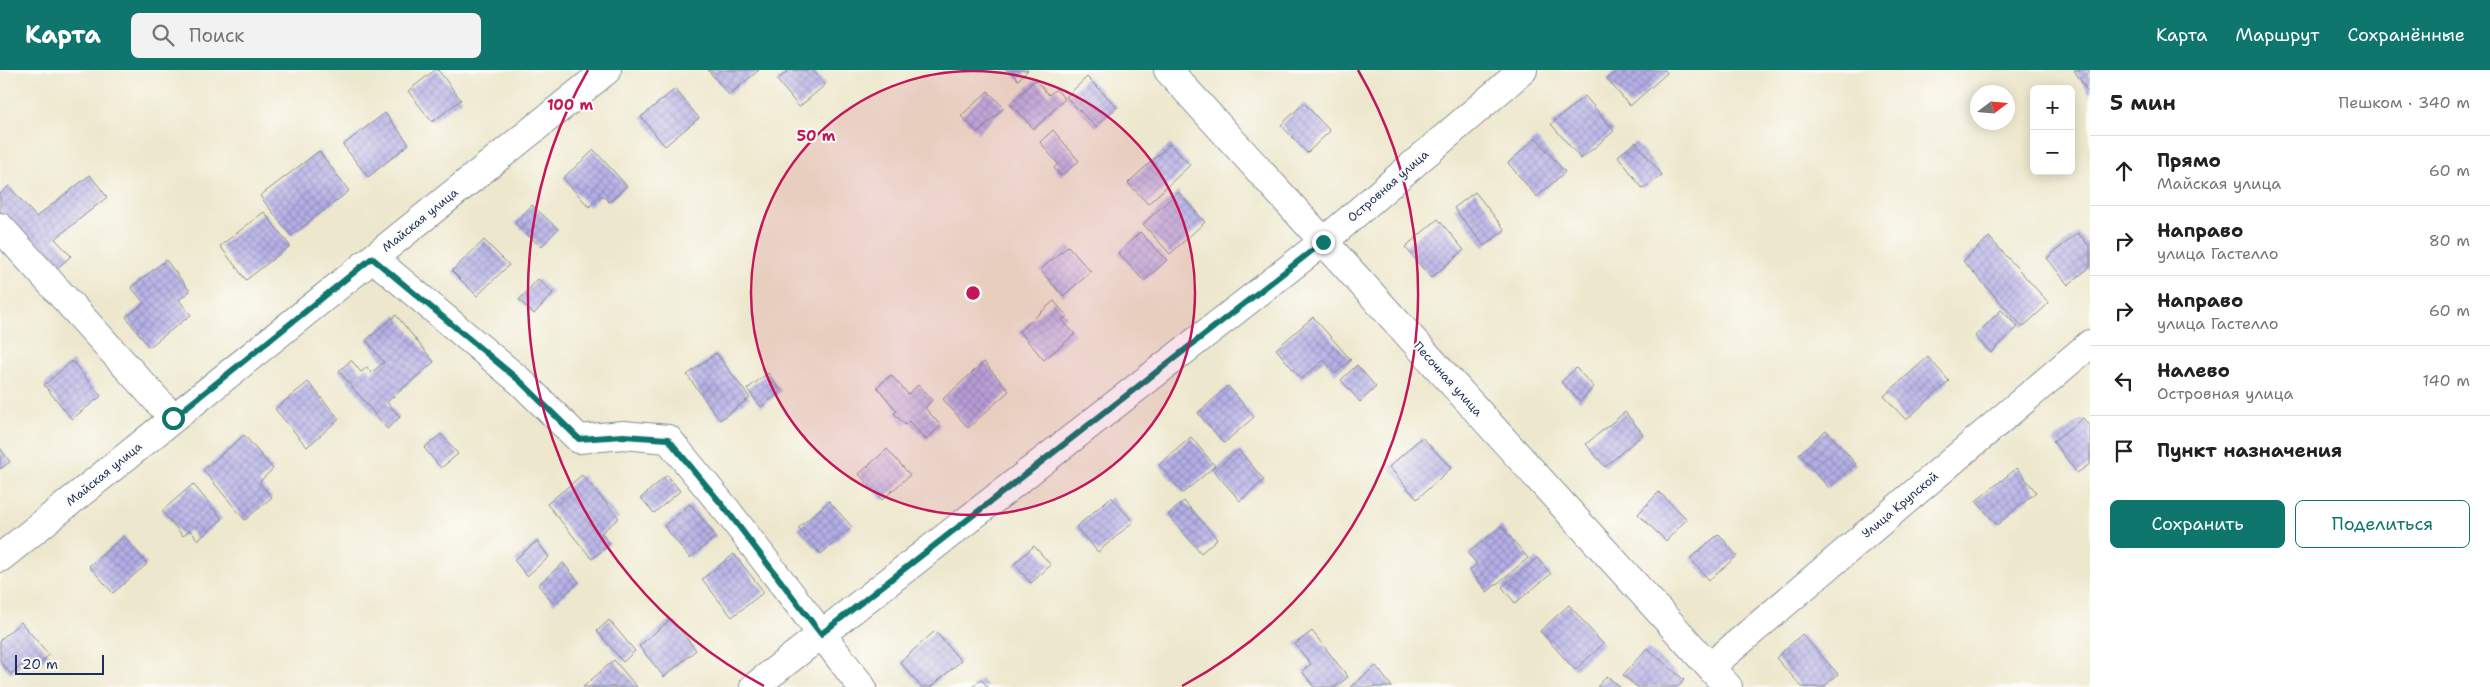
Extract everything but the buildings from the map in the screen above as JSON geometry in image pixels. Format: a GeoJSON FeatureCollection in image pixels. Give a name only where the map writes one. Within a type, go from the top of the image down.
{"type":"FeatureCollection","features":[{"type":"Feature","properties":{"kind":"street","name":"Майская улица"},"geometry":{"type":"LineString","coordinates":[[0,558],[607,70]]}},
{"type":"Feature","properties":{"kind":"street","name":"Песочная улица"},"geometry":{"type":"LineString","coordinates":[[1168,70],[1711,666],[1728,687]]}},
{"type":"Feature","properties":{"kind":"street","name":"Островная улица"},"geometry":{"type":"LineString","coordinates":[[754,687],[1323,242],[1523,70]]}},
{"type":"Feature","properties":{"kind":"street"},"geometry":{"type":"LineString","coordinates":[[0,227],[173,418]]}},
{"type":"Feature","properties":{"kind":"street"},"geometry":{"type":"LineString","coordinates":[[372,258],[521,382],[579,439],[623,436],[668,439],[728,512],[862,687]]}},
{"type":"Feature","properties":{"kind":"street","name":"Улица Крупской"},"geometry":{"type":"LineString","coordinates":[[1711,666],[2090,344]]}},
{"type":"Feature","properties":{"kind":"route"},"geometry":{"type":"LineString","coordinates":[[173,418],[372,258],[450,325],[521,382],[579,439],[623,436],[668,439],[728,512],[821,634],[1323,242]]}}]}
